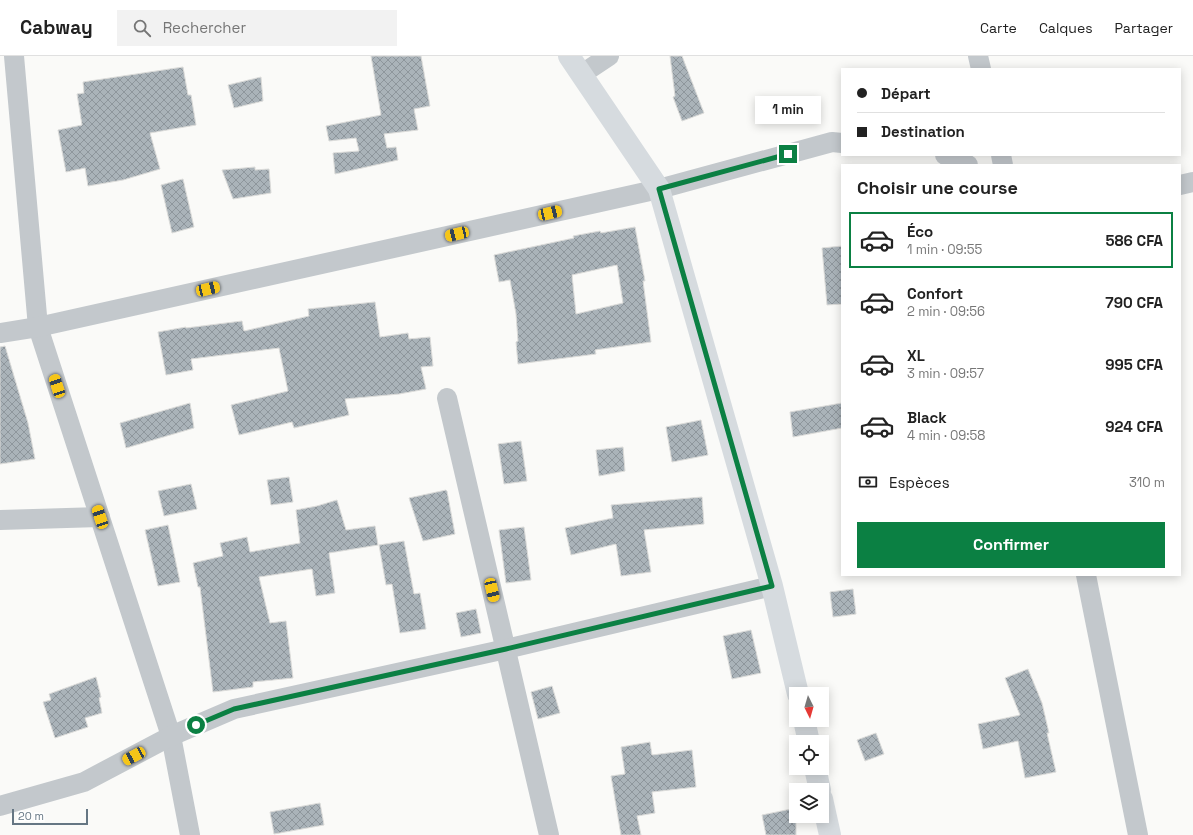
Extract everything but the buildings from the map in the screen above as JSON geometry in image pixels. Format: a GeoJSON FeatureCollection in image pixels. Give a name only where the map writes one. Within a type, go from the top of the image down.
{"type":"FeatureCollection","features":[{"type":"Feature","properties":{"kind":"main road"},"geometry":{"type":"LineString","coordinates":[[569,56],[659,189],[772,586],[796,687]]}},
{"type":"Feature","properties":{"kind":"main road"},"geometry":{"type":"LineString","coordinates":[[827,823],[830,835]]}},
{"type":"Feature","properties":{"kind":"street"},"geometry":{"type":"LineString","coordinates":[[14,56],[38,327],[171,736],[190,835]]}},
{"type":"Feature","properties":{"kind":"street"},"geometry":{"type":"LineString","coordinates":[[582,74],[609,56]]}},
{"type":"Feature","properties":{"kind":"street"},"geometry":{"type":"LineString","coordinates":[[978,56],[981,68]]}},
{"type":"Feature","properties":{"kind":"street"},"geometry":{"type":"LineString","coordinates":[[0,333],[38,327],[659,189],[832,142],[841,143]]}},
{"type":"Feature","properties":{"kind":"street"},"geometry":{"type":"LineString","coordinates":[[947,156],[966,164]]}},
{"type":"Feature","properties":{"kind":"street"},"geometry":{"type":"LineString","coordinates":[[1181,185],[1193,182]]}},
{"type":"Feature","properties":{"kind":"street"},"geometry":{"type":"LineString","coordinates":[[447,398],[549,835]]}},
{"type":"Feature","properties":{"kind":"street"},"geometry":{"type":"LineString","coordinates":[[0,520],[100,517]]}},
{"type":"Feature","properties":{"kind":"street"},"geometry":{"type":"LineString","coordinates":[[1086,576],[1138,835]]}},
{"type":"Feature","properties":{"kind":"street"},"geometry":{"type":"LineString","coordinates":[[0,806],[84,782],[171,736],[234,709],[506,649],[772,586]]}},
{"type":"Feature","properties":{"kind":"route"},"geometry":{"type":"LineString","coordinates":[[196,725],[234,709],[506,649],[772,586],[659,189],[788,154]]}}]}
